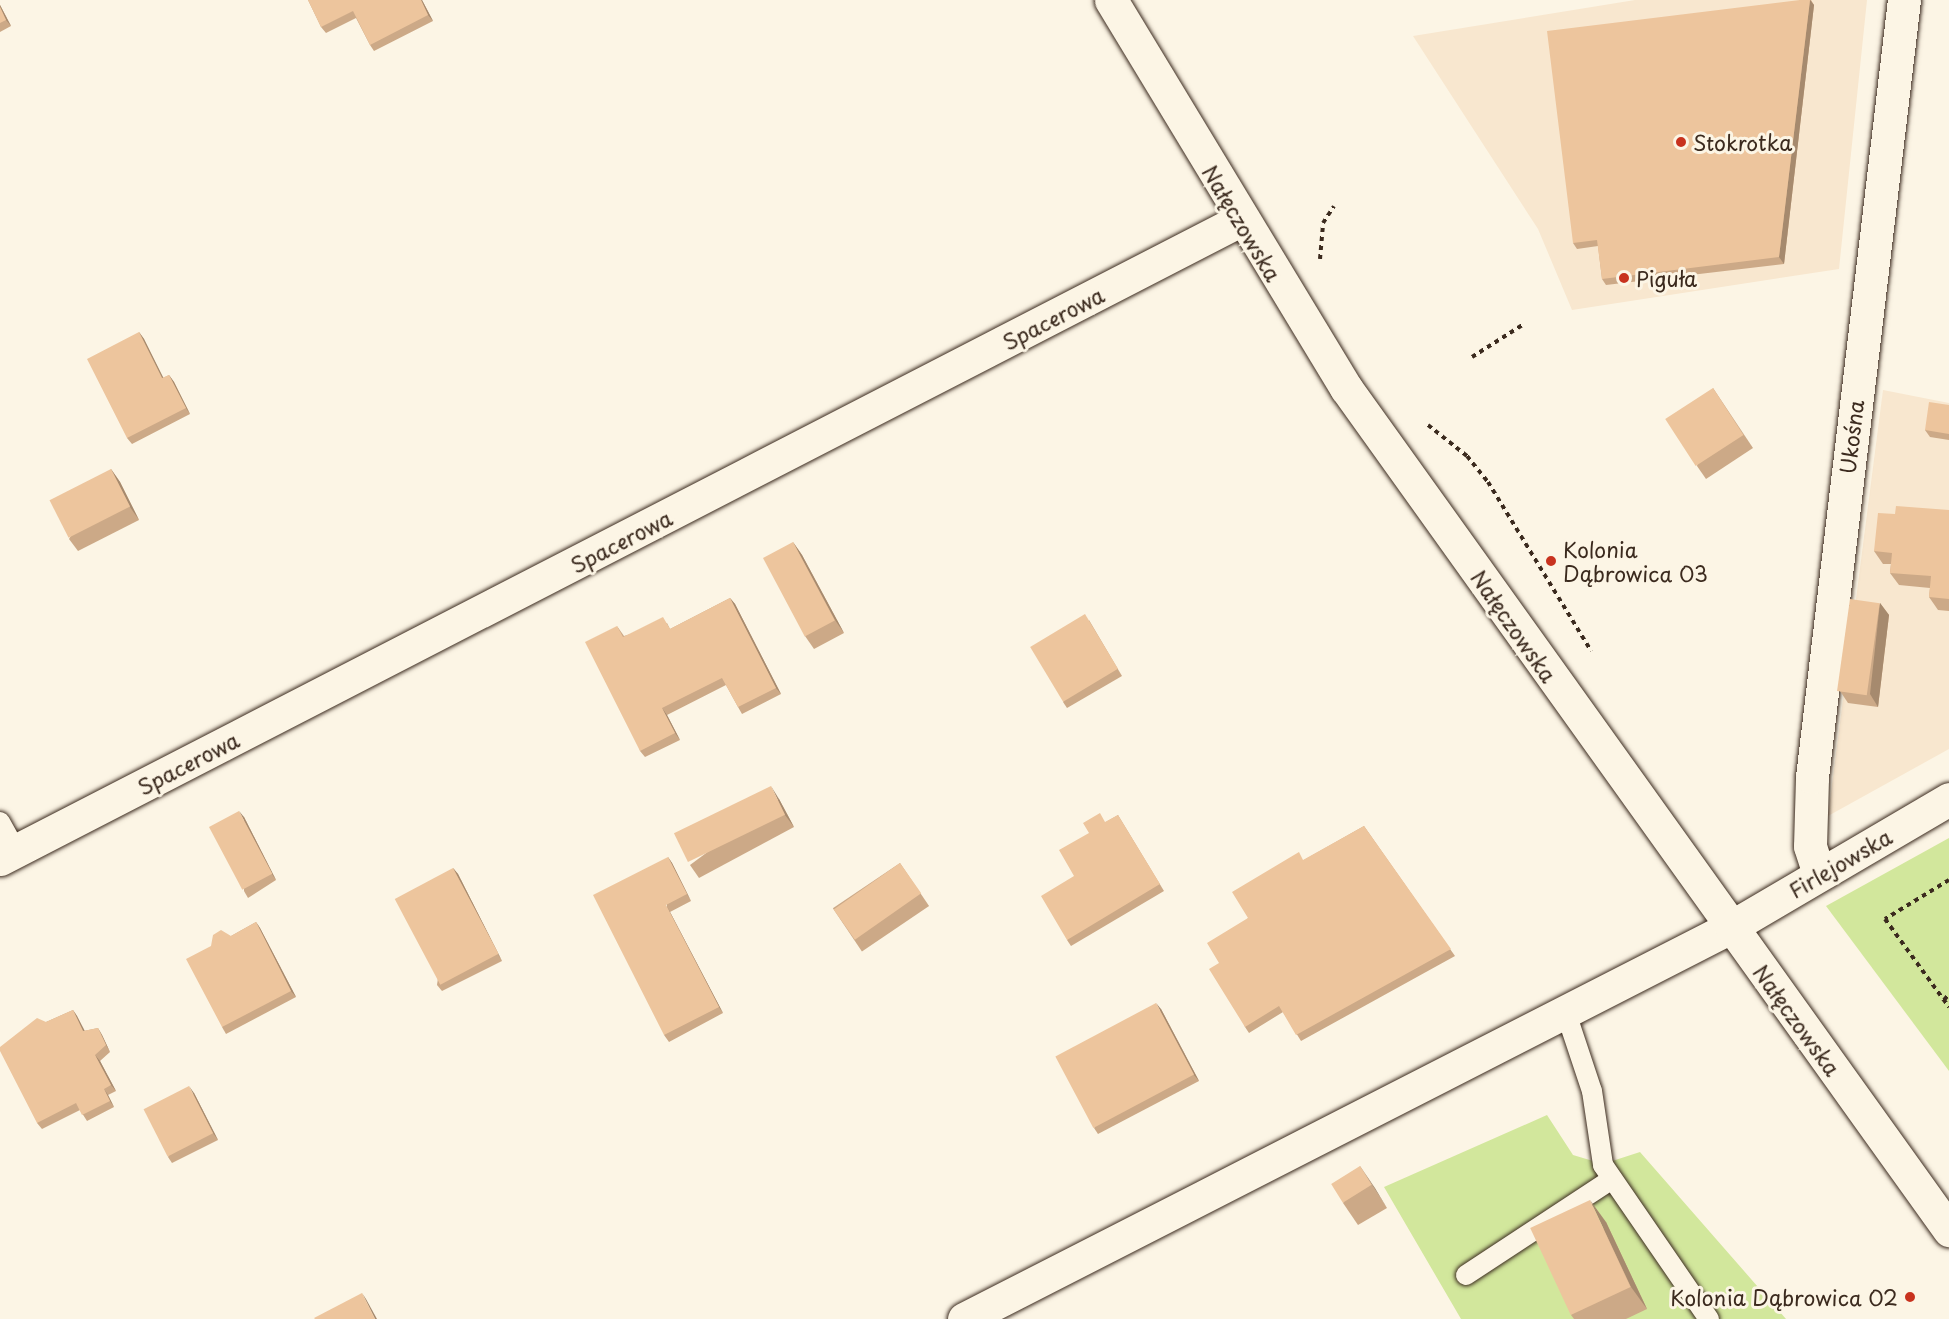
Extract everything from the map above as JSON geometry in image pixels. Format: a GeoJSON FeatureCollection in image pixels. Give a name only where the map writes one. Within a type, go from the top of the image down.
{"type":"FeatureCollection","features":[{"type":"Feature","properties":{"kind":"street","name":"Nałęczowska"},"geometry":{"type":"LineString","coordinates":[[1111,0],[1240,220],[1359,407],[1949,1230]]}},
{"type":"Feature","properties":{"kind":"street","name":"Ukośna"},"geometry":{"type":"LineString","coordinates":[[1819,874],[1810,846],[1812,777],[1904,0]]}},
{"type":"Feature","properties":{"kind":"street","name":"Spacerowa"},"geometry":{"type":"LineString","coordinates":[[8,855],[1240,220]]}},
{"type":"Feature","properties":{"kind":"street","name":"Firlejowska"},"geometry":{"type":"LineString","coordinates":[[964,1319],[1731,927],[1949,799]]}},
{"type":"Feature","properties":{"kind":"lane"},"geometry":{"type":"LineString","coordinates":[[0,822],[8,855]]}},
{"type":"Feature","properties":{"kind":"lane"},"geometry":{"type":"LineString","coordinates":[[1566,1013],[1592,1091],[1603,1164],[1709,1319]]}},
{"type":"Feature","properties":{"kind":"lane"},"geometry":{"type":"LineString","coordinates":[[1466,1275],[1612,1179]]}},
{"type":"Feature","properties":{"kind":"path"},"geometry":{"type":"LineString","coordinates":[[1323,266],[1320,237],[1334,206]]}},
{"type":"Feature","properties":{"kind":"path"},"geometry":{"type":"LineString","coordinates":[[1472,357],[1524,324]]}},
{"type":"Feature","properties":{"kind":"path"},"geometry":{"type":"LineString","coordinates":[[1419,414],[1488,482],[1593,655]]}},
{"type":"Feature","properties":{"kind":"path"},"geometry":{"type":"LineString","coordinates":[[1949,880],[1885,919],[1949,1007]]}},
{"type":"Feature","properties":{"kind":"path"},"geometry":{"type":"LineString","coordinates":[[1944,1000],[1949,994]]}},
{"type":"Feature","properties":{"kind":"shaded area"},"geometry":{"type":"Polygon","coordinates":[[[1635,0],[1867,0],[1839,269],[1572,310],[1538,229],[1413,36],[1635,0]]]}},
{"type":"Feature","properties":{"kind":"shaded area"},"geometry":{"type":"Polygon","coordinates":[[[1883,390],[1949,403],[1949,749],[1828,816],[1883,390]]]}},
{"type":"Feature","properties":{"kind":"green space"},"geometry":{"type":"Polygon","coordinates":[[[1949,838],[1949,1071],[1826,906],[1949,838]]]}},
{"type":"Feature","properties":{"kind":"green space"},"geometry":{"type":"Polygon","coordinates":[[[1547,1115],[1573,1155],[1603,1164],[1640,1152],[1786,1319],[1461,1319],[1384,1187],[1547,1115]]]}},
{"type":"Feature","properties":{"kind":"building"},"geometry":{"type":"Polygon","coordinates":[[[308,0],[421,0],[428,15],[370,45],[353,11],[321,27],[308,0]]]}},
{"type":"Feature","properties":{"kind":"building","name":"Stokrotka"},"geometry":{"type":"Polygon","coordinates":[[[1810,0],[1779,257],[1602,279],[1597,240],[1573,243],[1547,31],[1810,0]]]}},
{"type":"Feature","properties":{"kind":"building"},"geometry":{"type":"Polygon","coordinates":[[[0,7],[6,20],[0,23],[0,7]]]}},
{"type":"Feature","properties":{"kind":"building"},"geometry":{"type":"Polygon","coordinates":[[[139,332],[162,378],[169,375],[186,408],[127,438],[87,359],[139,332]]]}},
{"type":"Feature","properties":{"kind":"building"},"geometry":{"type":"Polygon","coordinates":[[[1713,388],[1743,435],[1696,466],[1665,419],[1713,388]]]}},
{"type":"Feature","properties":{"kind":"building"},"geometry":{"type":"Polygon","coordinates":[[[1929,402],[1949,405],[1949,434],[1925,430],[1929,402]]]}},
{"type":"Feature","properties":{"kind":"building"},"geometry":{"type":"Polygon","coordinates":[[[111,469],[130,506],[69,538],[50,500],[111,469]]]}},
{"type":"Feature","properties":{"kind":"building"},"geometry":{"type":"Polygon","coordinates":[[[1896,506],[1949,510],[1949,599],[1929,597],[1931,576],[1890,573],[1892,553],[1874,551],[1878,513],[1895,514],[1896,506]]]}},
{"type":"Feature","properties":{"kind":"building"},"geometry":{"type":"Polygon","coordinates":[[[793,542],[835,621],[805,637],[763,558],[793,542]]]}},
{"type":"Feature","properties":{"kind":"building"},"geometry":{"type":"Polygon","coordinates":[[[730,598],[776,688],[738,707],[722,678],[662,708],[675,733],[640,751],[585,642],[617,626],[623,637],[663,617],[670,629],[730,598]]]}},
{"type":"Feature","properties":{"kind":"building"},"geometry":{"type":"Polygon","coordinates":[[[1850,599],[1880,603],[1867,695],[1837,691],[1850,599]]]}},
{"type":"Feature","properties":{"kind":"building"},"geometry":{"type":"Polygon","coordinates":[[[1085,614],[1118,669],[1063,702],[1030,647],[1085,614]]]}},
{"type":"Feature","properties":{"kind":"building"},"geometry":{"type":"Polygon","coordinates":[[[771,786],[785,815],[688,862],[674,833],[771,786]]]}},
{"type":"Feature","properties":{"kind":"building"},"geometry":{"type":"Polygon","coordinates":[[[239,811],[272,874],[242,890],[209,827],[239,811]]]}},
{"type":"Feature","properties":{"kind":"building"},"geometry":{"type":"Polygon","coordinates":[[[1100,813],[1105,822],[1118,815],[1160,884],[1067,940],[1041,896],[1074,876],[1059,850],[1089,833],[1083,823],[1100,813]]]}},
{"type":"Feature","properties":{"kind":"building"},"geometry":{"type":"Polygon","coordinates":[[[1364,826],[1451,949],[1296,1035],[1279,1006],[1245,1027],[1209,969],[1219,963],[1207,943],[1248,918],[1232,892],[1299,852],[1303,860],[1364,826]]]}},
{"type":"Feature","properties":{"kind":"building"},"geometry":{"type":"Polygon","coordinates":[[[668,857],[687,894],[666,905],[719,1007],[664,1035],[593,895],[668,857]]]}},
{"type":"Feature","properties":{"kind":"building"},"geometry":{"type":"Polygon","coordinates":[[[900,863],[921,893],[855,940],[834,909],[900,863]]]}},
{"type":"Feature","properties":{"kind":"building"},"geometry":{"type":"Polygon","coordinates":[[[453,868],[499,954],[440,985],[395,899],[453,868]]]}},
{"type":"Feature","properties":{"kind":"building"},"geometry":{"type":"Polygon","coordinates":[[[256,922],[291,991],[222,1027],[186,959],[211,946],[213,935],[221,930],[231,936],[256,922]]]}},
{"type":"Feature","properties":{"kind":"building"},"geometry":{"type":"Polygon","coordinates":[[[1156,1003],[1194,1075],[1093,1128],[1055,1057],[1156,1003]]]}},
{"type":"Feature","properties":{"kind":"building"},"geometry":{"type":"Polygon","coordinates":[[[73,1010],[83,1031],[98,1028],[106,1045],[95,1055],[111,1085],[104,1089],[110,1101],[82,1115],[76,1103],[37,1123],[0,1047],[37,1018],[46,1022],[73,1010]]]}},
{"type":"Feature","properties":{"kind":"building"},"geometry":{"type":"Polygon","coordinates":[[[189,1086],[213,1133],[168,1156],[144,1109],[189,1086]]]}},
{"type":"Feature","properties":{"kind":"building"},"geometry":{"type":"Polygon","coordinates":[[[1360,1166],[1372,1185],[1343,1203],[1331,1184],[1360,1166]]]}},
{"type":"Feature","properties":{"kind":"building"},"geometry":{"type":"Polygon","coordinates":[[[1590,1200],[1631,1287],[1571,1315],[1530,1228],[1590,1200]]]}},
{"type":"Feature","properties":{"kind":"building"},"geometry":{"type":"Polygon","coordinates":[[[362,1293],[375,1319],[314,1318],[362,1293]]]}},
{"type":"Feature","properties":{"kind":"place","name":"Stokrotka"},"geometry":{"type":"Point","coordinates":[1681,142]}},
{"type":"Feature","properties":{"kind":"place","name":"Piguła"},"geometry":{"type":"Point","coordinates":[1624,278]}},
{"type":"Feature","properties":{"kind":"place","name":"Kolonia Dąbrowica 03"},"geometry":{"type":"Point","coordinates":[1551,561]}},
{"type":"Feature","properties":{"kind":"place","name":"Kolonia Dąbrowica 02"},"geometry":{"type":"Point","coordinates":[1910,1297]}}]}
